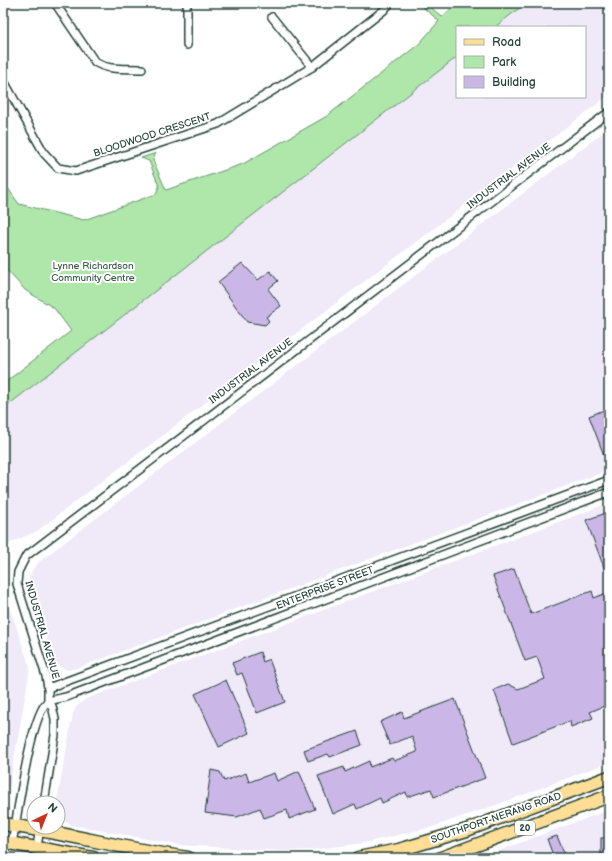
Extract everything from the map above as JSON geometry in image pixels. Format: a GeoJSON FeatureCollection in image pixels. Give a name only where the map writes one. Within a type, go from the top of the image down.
{"type":"FeatureCollection","features":[{"type":"Feature","properties":{"kind":"main road","name":"SOUTHPORT-NERANG ROAD"},"geometry":{"type":"LineString","coordinates":[[358,858],[399,850],[467,830],[609,777]]}},
{"type":"Feature","properties":{"kind":"main road","name":"SOUTHPORT-NERANG ROAD"},"geometry":{"type":"LineString","coordinates":[[441,858],[609,796]]}},
{"type":"Feature","properties":{"kind":"main road"},"geometry":{"type":"LineString","coordinates":[[3,824],[26,827]]}},
{"type":"Feature","properties":{"kind":"main road"},"geometry":{"type":"LineString","coordinates":[[66,834],[143,851],[188,858]]}},
{"type":"Feature","properties":{"kind":"main road"},"geometry":{"type":"LineString","coordinates":[[8,842],[93,858]]}},
{"type":"Feature","properties":{"kind":"street"},"geometry":{"type":"LineString","coordinates":[[55,3],[95,62],[102,66],[111,68],[142,69]]}},
{"type":"Feature","properties":{"kind":"street"},"geometry":{"type":"LineString","coordinates":[[187,3],[187,45]]}},
{"type":"Feature","properties":{"kind":"street","name":"BLOODWOOD CRESCENT"},"geometry":{"type":"LineString","coordinates":[[3,82],[5,83],[44,153],[58,168],[76,170],[218,124],[312,67],[384,10],[390,3]]}},
{"type":"Feature","properties":{"kind":"street"},"geometry":{"type":"LineString","coordinates":[[272,17],[312,67]]}},
{"type":"Feature","properties":{"kind":"street","name":"INDUSTRIAL AVENUE"},"geometry":{"type":"LineString","coordinates":[[45,795],[55,735],[55,718],[52,706],[48,701],[46,676],[16,584],[18,572],[26,556],[609,112]]}},
{"type":"Feature","properties":{"kind":"street","name":"ENTERPRISE STREET"},"geometry":{"type":"LineString","coordinates":[[48,688],[609,480]]}},
{"type":"Feature","properties":{"kind":"street","name":"ENTERPRISE STREET"},"geometry":{"type":"LineString","coordinates":[[48,701],[73,694],[609,492]]}},
{"type":"Feature","properties":{"kind":"street","name":"INDUSTRIAL AVENUE"},"geometry":{"type":"LineString","coordinates":[[8,842],[16,826],[33,734],[41,710],[44,704],[48,701]]}},
{"type":"Feature","properties":{"kind":"street"},"geometry":{"type":"LineString","coordinates":[[36,847],[38,835]]}},
{"type":"Feature","properties":{"kind":"shaded area"},"geometry":{"type":"Polygon","coordinates":[[[526,3],[609,3],[609,95],[37,531],[10,543],[3,558],[3,408],[456,57],[456,98],[586,98],[586,26],[496,26],[526,3]]]}},
{"type":"Feature","properties":{"kind":"shaded area"},"geometry":{"type":"Polygon","coordinates":[[[609,128],[609,470],[77,668],[67,670],[59,666],[53,658],[31,590],[29,578],[33,569],[40,561],[609,128]]]}},
{"type":"Feature","properties":{"kind":"shaded area"},"geometry":{"type":"Polygon","coordinates":[[[609,503],[609,762],[499,804],[432,827],[364,843],[310,850],[282,851],[179,845],[72,825],[66,822],[66,795],[58,795],[73,714],[76,707],[86,699],[609,503]]]}},
{"type":"Feature","properties":{"kind":"shaded area"},"geometry":{"type":"Polygon","coordinates":[[[3,599],[12,614],[30,668],[10,783],[3,802],[3,599]]]}},
{"type":"Feature","properties":{"kind":"shaded area"},"geometry":{"type":"Polygon","coordinates":[[[609,810],[609,858],[480,858],[541,835],[609,810]]]}},
{"type":"Feature","properties":{"kind":"green space","name":"Lynne Richardson Community Centre"},"geometry":{"type":"Polygon","coordinates":[[[418,3],[426,3],[442,17],[457,3],[526,3],[496,26],[456,26],[456,58],[3,409],[3,384],[71,331],[54,308],[25,290],[3,266],[3,181],[19,204],[84,220],[156,194],[159,186],[149,161],[141,158],[156,153],[153,160],[166,190],[243,164],[327,116],[419,44],[439,21],[418,3]]]}},
{"type":"Feature","properties":{"kind":"building"},"geometry":{"type":"Polygon","coordinates":[[[242,263],[258,280],[270,271],[278,281],[268,289],[281,306],[266,317],[269,321],[265,325],[247,322],[218,282],[242,263]]]}},
{"type":"Feature","properties":{"kind":"building"},"geometry":{"type":"Polygon","coordinates":[[[609,408],[609,466],[608,466],[589,416],[609,408]]]}},
{"type":"Feature","properties":{"kind":"building"},"geometry":{"type":"Polygon","coordinates":[[[609,512],[609,578],[608,578],[586,520],[609,512]]]}},
{"type":"Feature","properties":{"kind":"building"},"geometry":{"type":"Polygon","coordinates":[[[514,569],[531,614],[592,591],[594,598],[609,592],[609,704],[590,712],[593,718],[571,727],[570,721],[513,743],[494,690],[508,684],[518,689],[545,679],[537,657],[525,661],[493,576],[514,569]]]}},
{"type":"Feature","properties":{"kind":"building"},"geometry":{"type":"Polygon","coordinates":[[[260,652],[263,662],[269,659],[285,702],[257,713],[242,673],[237,675],[232,663],[260,652]]]}},
{"type":"Feature","properties":{"kind":"building"},"geometry":{"type":"Polygon","coordinates":[[[226,680],[249,733],[219,747],[195,694],[226,680]]]}},
{"type":"Feature","properties":{"kind":"building"},"geometry":{"type":"Polygon","coordinates":[[[455,699],[485,778],[434,797],[431,789],[407,797],[406,792],[382,803],[380,798],[357,809],[355,804],[333,814],[318,776],[344,767],[345,772],[369,761],[370,767],[392,758],[394,761],[417,752],[412,736],[390,745],[380,722],[402,712],[404,718],[455,699]]]}},
{"type":"Feature","properties":{"kind":"building"},"geometry":{"type":"Polygon","coordinates":[[[357,731],[362,745],[330,757],[328,754],[308,761],[304,750],[357,731]]]}},
{"type":"Feature","properties":{"kind":"building"},"geometry":{"type":"Polygon","coordinates":[[[211,770],[220,772],[224,781],[246,773],[249,782],[274,773],[277,781],[299,771],[315,809],[289,819],[287,810],[264,818],[260,808],[237,817],[205,813],[211,770]]]}},
{"type":"Feature","properties":{"kind":"building"},"geometry":{"type":"Polygon","coordinates":[[[557,836],[566,858],[554,858],[547,839],[557,836]]]}},
{"type":"Feature","properties":{"kind":"building"},"geometry":{"type":"Polygon","coordinates":[[[601,838],[609,838],[609,858],[601,858],[601,838]]]}}]}
